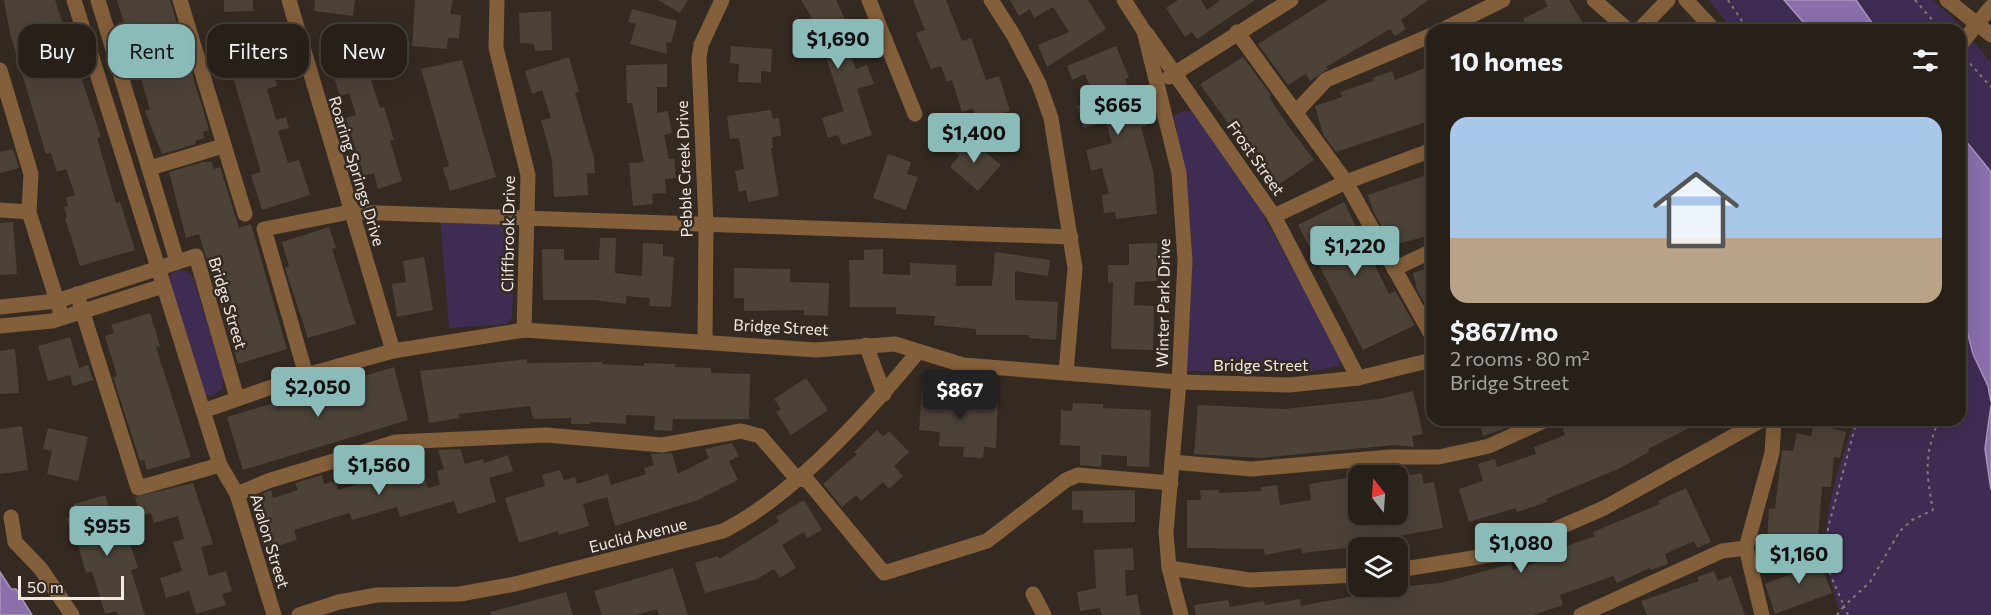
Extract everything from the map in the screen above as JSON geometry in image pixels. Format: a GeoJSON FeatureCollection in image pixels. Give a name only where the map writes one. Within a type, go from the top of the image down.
{"type":"FeatureCollection","features":[{"type":"Feature","properties":{"kind":"street"},"geometry":{"type":"LineString","coordinates":[[74,0],[203,411]]}},
{"type":"Feature","properties":{"kind":"street"},"geometry":{"type":"LineString","coordinates":[[0,307],[57,301],[177,261],[98,0]]}},
{"type":"Feature","properties":{"kind":"street"},"geometry":{"type":"LineString","coordinates":[[180,0],[245,214]]}},
{"type":"Feature","properties":{"kind":"street","name":"Roaring Springs Drive"},"geometry":{"type":"LineString","coordinates":[[289,0],[393,351]]}},
{"type":"Feature","properties":{"kind":"street","name":"Cliffbrook Drive"},"geometry":{"type":"LineString","coordinates":[[496,0],[496,48],[528,175],[524,330]]}},
{"type":"Feature","properties":{"kind":"street","name":"Pebble Creek Drive"},"geometry":{"type":"LineString","coordinates":[[705,341],[706,224],[699,58],[701,45],[722,0]]}},
{"type":"Feature","properties":{"kind":"street"},"geometry":{"type":"LineString","coordinates":[[869,0],[915,114]]}},
{"type":"Feature","properties":{"kind":"street"},"geometry":{"type":"LineString","coordinates":[[991,0],[1014,36],[1039,84],[1051,118],[1075,268],[1066,374]]}},
{"type":"Feature","properties":{"kind":"street","name":"Winter Park Drive"},"geometry":{"type":"LineString","coordinates":[[1124,0],[1144,31],[1155,82],[1171,132],[1179,173],[1185,261],[1179,382],[1166,532],[1169,568],[1180,615]]}},
{"type":"Feature","properties":{"kind":"street"},"geometry":{"type":"LineString","coordinates":[[1155,82],[1177,74],[1238,32],[1270,5],[1291,0]]}},
{"type":"Feature","properties":{"kind":"street"},"geometry":{"type":"LineString","coordinates":[[1454,24],[1503,0]]}},
{"type":"Feature","properties":{"kind":"street"},"geometry":{"type":"LineString","coordinates":[[1594,0],[1621,24]]}},
{"type":"Feature","properties":{"kind":"street"},"geometry":{"type":"LineString","coordinates":[[1645,24],[1668,0]]}},
{"type":"Feature","properties":{"kind":"street"},"geometry":{"type":"LineString","coordinates":[[1686,0],[1708,24]]}},
{"type":"Feature","properties":{"kind":"street"},"geometry":{"type":"LineString","coordinates":[[1947,0],[1991,35]]}},
{"type":"Feature","properties":{"kind":"street"},"geometry":{"type":"LineString","coordinates":[[1966,47],[1991,7]]}},
{"type":"Feature","properties":{"kind":"street","name":"Frost Street"},"geometry":{"type":"LineString","coordinates":[[1144,31],[1177,74],[1274,216],[1359,378]]}},
{"type":"Feature","properties":{"kind":"street"},"geometry":{"type":"LineString","coordinates":[[1238,32],[1346,182],[1426,325]]}},
{"type":"Feature","properties":{"kind":"street"},"geometry":{"type":"LineString","coordinates":[[1296,112],[1326,80],[1426,38]]}},
{"type":"Feature","properties":{"kind":"street"},"geometry":{"type":"LineString","coordinates":[[0,70],[31,174],[29,212],[62,317]]}},
{"type":"Feature","properties":{"kind":"street"},"geometry":{"type":"LineString","coordinates":[[150,168],[223,146]]}},
{"type":"Feature","properties":{"kind":"street"},"geometry":{"type":"LineString","coordinates":[[1274,216],[1346,182],[1426,152]]}},
{"type":"Feature","properties":{"kind":"street"},"geometry":{"type":"LineString","coordinates":[[0,210],[29,212]]}},
{"type":"Feature","properties":{"kind":"street"},"geometry":{"type":"LineString","coordinates":[[306,375],[264,230],[350,212],[1071,237]]}},
{"type":"Feature","properties":{"kind":"street"},"geometry":{"type":"LineString","coordinates":[[1395,269],[1426,254]]}},
{"type":"Feature","properties":{"kind":"street","name":"Bridge Street"},"geometry":{"type":"LineString","coordinates":[[177,261],[196,256],[237,398]]}},
{"type":"Feature","properties":{"kind":"street"},"geometry":{"type":"LineString","coordinates":[[0,326],[52,321],[163,286]]}},
{"type":"Feature","properties":{"kind":"street"},"geometry":{"type":"LineString","coordinates":[[77,294],[138,488],[220,465]]}},
{"type":"Feature","properties":{"kind":"street","name":"Bridge Street"},"geometry":{"type":"LineString","coordinates":[[203,411],[306,375],[393,351],[524,330],[816,350],[895,344],[963,365],[1179,382],[1289,385],[1359,378],[1426,361]]}},
{"type":"Feature","properties":{"kind":"street"},"geometry":{"type":"LineString","coordinates":[[866,345],[884,394]]}},
{"type":"Feature","properties":{"kind":"street","name":"Euclid Avenue"},"geometry":{"type":"LineString","coordinates":[[299,615],[339,602],[377,595],[460,594],[515,584],[723,531],[753,516],[797,479],[884,394],[918,352]]}},
{"type":"Feature","properties":{"kind":"street","name":"Avalon Street"},"geometry":{"type":"LineString","coordinates":[[203,411],[220,465],[237,494],[274,615]]}},
{"type":"Feature","properties":{"kind":"street"},"geometry":{"type":"LineString","coordinates":[[1173,462],[1251,469],[1390,457],[1439,457],[1489,446],[1533,426]]}},
{"type":"Feature","properties":{"kind":"street"},"geometry":{"type":"LineString","coordinates":[[1408,568],[1498,554],[1604,508],[1751,426]]}},
{"type":"Feature","properties":{"kind":"street"},"geometry":{"type":"LineString","coordinates":[[1762,615],[1746,548],[1772,453],[1774,426]]}},
{"type":"Feature","properties":{"kind":"street"},"geometry":{"type":"LineString","coordinates":[[237,494],[268,481],[396,442],[546,435],[662,445],[741,431],[760,436],[797,479],[807,480],[884,573],[987,541],[1066,480],[1078,475],[1171,483]]}},
{"type":"Feature","properties":{"kind":"street"},"geometry":{"type":"LineString","coordinates":[[11,517],[15,542],[41,569],[72,615]]}},
{"type":"Feature","properties":{"kind":"street"},"geometry":{"type":"LineString","coordinates":[[1581,615],[1722,551],[1746,548]]}},
{"type":"Feature","properties":{"kind":"street"},"geometry":{"type":"LineString","coordinates":[[1169,568],[1250,580],[1348,576]]}},
{"type":"Feature","properties":{"kind":"street"},"geometry":{"type":"LineString","coordinates":[[1033,594],[1044,615]]}},
{"type":"Feature","properties":{"kind":"path"},"geometry":{"type":"LineString","coordinates":[[1728,0],[1744,24]]}},
{"type":"Feature","properties":{"kind":"path"},"geometry":{"type":"LineString","coordinates":[[1915,0],[1936,24]]}},
{"type":"Feature","properties":{"kind":"path"},"geometry":{"type":"LineString","coordinates":[[1966,56],[1991,87]]}},
{"type":"Feature","properties":{"kind":"path"},"geometry":{"type":"LineString","coordinates":[[1848,615],[1827,567],[1828,528],[1855,426]]}},
{"type":"Feature","properties":{"kind":"path"},"geometry":{"type":"LineString","coordinates":[[1837,615],[1870,582],[1900,531],[1933,510],[1926,478],[1928,444],[1936,426]]}},
{"type":"Feature","properties":{"kind":"shaded area"},"geometry":{"type":"Polygon","coordinates":[[[1709,0],[1933,0],[1958,24],[1728,24],[1709,0]]]}},
{"type":"Feature","properties":{"kind":"shaded area"},"geometry":{"type":"Polygon","coordinates":[[[1784,0],[1856,0],[1873,24],[1805,24],[1784,0]]]}},
{"type":"Feature","properties":{"kind":"shaded area"},"geometry":{"type":"Polygon","coordinates":[[[1966,33],[1991,62],[1991,615],[1841,615],[1829,576],[1826,551],[1828,513],[1852,426],[1966,426],[1966,33]]]}},
{"type":"Feature","properties":{"kind":"shaded area"},"geometry":{"type":"Polygon","coordinates":[[[1193,110],[1255,200],[1341,357],[1339,366],[1300,374],[1187,371],[1185,356],[1192,248],[1188,196],[1174,116],[1180,112],[1193,110]]]}},
{"type":"Feature","properties":{"kind":"shaded area"},"geometry":{"type":"Polygon","coordinates":[[[1966,141],[1991,172],[1991,402],[1988,386],[1973,354],[1966,327],[1966,141]]]}},
{"type":"Feature","properties":{"kind":"shaded area"},"geometry":{"type":"Polygon","coordinates":[[[440,219],[514,225],[516,229],[512,317],[507,324],[449,328],[440,219]]]}},
{"type":"Feature","properties":{"kind":"shaded area"},"geometry":{"type":"Polygon","coordinates":[[[179,270],[186,271],[193,277],[224,378],[222,389],[212,396],[203,394],[167,281],[171,273],[179,270]]]}},
{"type":"Feature","properties":{"kind":"shaded area"},"geometry":{"type":"Polygon","coordinates":[[[1991,405],[1991,490],[1985,449],[1991,405]]]}},
{"type":"Feature","properties":{"kind":"shaded area"},"geometry":{"type":"Polygon","coordinates":[[[0,572],[11,589],[16,589],[32,615],[0,615],[0,572]]]}},
{"type":"Feature","properties":{"kind":"building"},"geometry":{"type":"Polygon","coordinates":[[[4,0],[55,0],[63,24],[18,24],[18,61],[4,0]]]}},
{"type":"Feature","properties":{"kind":"building"},"geometry":{"type":"Polygon","coordinates":[[[117,0],[170,0],[177,24],[124,24],[117,0]]]}},
{"type":"Feature","properties":{"kind":"building"},"geometry":{"type":"Polygon","coordinates":[[[224,0],[253,0],[253,11],[224,12],[224,0]]]}},
{"type":"Feature","properties":{"kind":"building"},"geometry":{"type":"Polygon","coordinates":[[[315,0],[355,0],[353,16],[314,11],[315,0]]]}},
{"type":"Feature","properties":{"kind":"building"},"geometry":{"type":"Polygon","coordinates":[[[415,0],[453,0],[450,14],[461,15],[459,38],[448,38],[447,49],[412,46],[415,0]]]}},
{"type":"Feature","properties":{"kind":"building"},"geometry":{"type":"Polygon","coordinates":[[[658,0],[688,0],[680,13],[658,0]]]}},
{"type":"Feature","properties":{"kind":"building"},"geometry":{"type":"Polygon","coordinates":[[[801,0],[836,0],[846,21],[838,25],[856,69],[867,65],[874,84],[857,89],[872,135],[842,145],[838,135],[828,138],[822,118],[844,111],[824,51],[815,55],[799,25],[812,18],[801,0]]]}},
{"type":"Feature","properties":{"kind":"building"},"geometry":{"type":"Polygon","coordinates":[[[913,0],[946,0],[962,41],[971,38],[986,80],[999,76],[1010,111],[977,121],[973,108],[962,112],[952,80],[947,82],[941,66],[931,69],[916,33],[925,30],[913,0]]]}},
{"type":"Feature","properties":{"kind":"building"},"geometry":{"type":"Polygon","coordinates":[[[1010,0],[1088,0],[1106,29],[1047,67],[1038,45],[1069,32],[1053,7],[1034,18],[1030,9],[1019,16],[1010,0]]]}},
{"type":"Feature","properties":{"kind":"building"},"geometry":{"type":"Polygon","coordinates":[[[1178,0],[1201,0],[1207,10],[1221,0],[1255,0],[1197,39],[1192,32],[1185,37],[1166,8],[1178,0]]]}},
{"type":"Feature","properties":{"kind":"building"},"geometry":{"type":"Polygon","coordinates":[[[1328,0],[1428,0],[1401,20],[1406,29],[1395,36],[1390,29],[1326,67],[1328,69],[1310,81],[1306,74],[1288,85],[1258,44],[1328,0]]]}},
{"type":"Feature","properties":{"kind":"building"},"geometry":{"type":"Polygon","coordinates":[[[1544,0],[1569,0],[1583,24],[1526,24],[1523,19],[1548,6],[1544,0]]]}},
{"type":"Feature","properties":{"kind":"building"},"geometry":{"type":"Polygon","coordinates":[[[632,9],[677,21],[671,43],[666,42],[667,54],[630,44],[636,24],[628,22],[632,9]]]}},
{"type":"Feature","properties":{"kind":"building"},"geometry":{"type":"Polygon","coordinates":[[[551,11],[552,50],[535,51],[534,44],[520,43],[519,13],[551,11]]]}},
{"type":"Feature","properties":{"kind":"building"},"geometry":{"type":"Polygon","coordinates":[[[731,46],[772,49],[771,72],[761,71],[761,83],[738,82],[739,64],[730,63],[731,46]]]}},
{"type":"Feature","properties":{"kind":"building"},"geometry":{"type":"Polygon","coordinates":[[[1116,46],[1129,78],[1125,79],[1132,100],[1138,98],[1147,126],[1141,127],[1153,171],[1157,214],[1116,219],[1115,212],[1104,213],[1102,195],[1109,194],[1102,168],[1091,171],[1086,150],[1112,143],[1106,122],[1084,128],[1077,106],[1095,100],[1085,74],[1072,80],[1067,66],[1116,46]]]}},
{"type":"Feature","properties":{"kind":"building"},"geometry":{"type":"Polygon","coordinates":[[[569,57],[579,92],[575,93],[594,158],[595,173],[587,173],[588,195],[554,197],[552,160],[541,120],[551,118],[542,90],[532,94],[525,71],[569,57]]]}},
{"type":"Feature","properties":{"kind":"building"},"geometry":{"type":"Polygon","coordinates":[[[1243,57],[1271,95],[1269,97],[1286,123],[1314,160],[1274,188],[1200,84],[1243,57]]]}},
{"type":"Feature","properties":{"kind":"building"},"geometry":{"type":"Polygon","coordinates":[[[462,60],[496,177],[450,191],[443,168],[449,166],[421,69],[462,60]]]}},
{"type":"Feature","properties":{"kind":"building"},"geometry":{"type":"Polygon","coordinates":[[[667,64],[667,87],[657,87],[657,113],[668,111],[672,133],[664,135],[669,159],[674,159],[676,178],[665,179],[666,193],[652,194],[653,204],[633,206],[629,163],[644,162],[632,103],[627,103],[626,65],[667,64]]]}},
{"type":"Feature","properties":{"kind":"building"},"geometry":{"type":"Polygon","coordinates":[[[1426,67],[1426,122],[1336,152],[1323,134],[1315,106],[1342,97],[1340,92],[1373,81],[1372,78],[1392,71],[1395,80],[1426,67]]]}},
{"type":"Feature","properties":{"kind":"building"},"geometry":{"type":"Polygon","coordinates":[[[23,78],[81,78],[101,137],[97,138],[116,203],[120,202],[135,250],[80,266],[65,218],[67,217],[64,207],[68,206],[66,198],[75,195],[66,169],[57,172],[51,153],[46,154],[23,78]]]}},
{"type":"Feature","properties":{"kind":"building"},"geometry":{"type":"Polygon","coordinates":[[[141,78],[193,78],[209,130],[203,132],[204,138],[195,141],[196,144],[162,154],[145,111],[150,109],[141,78]]]}},
{"type":"Feature","properties":{"kind":"building"},"geometry":{"type":"Polygon","coordinates":[[[233,78],[275,78],[277,86],[267,89],[276,120],[286,117],[289,128],[278,131],[288,163],[299,160],[310,195],[262,210],[251,175],[261,172],[233,78]]]}},
{"type":"Feature","properties":{"kind":"building"},"geometry":{"type":"Polygon","coordinates":[[[334,78],[370,78],[380,108],[384,107],[394,140],[390,141],[402,181],[378,189],[374,173],[364,176],[346,118],[356,115],[349,93],[340,96],[334,78]]]}},
{"type":"Feature","properties":{"kind":"building"},"geometry":{"type":"Polygon","coordinates":[[[771,110],[773,119],[779,118],[781,136],[772,137],[773,148],[771,148],[779,196],[748,202],[746,190],[739,192],[735,171],[744,169],[739,138],[730,139],[727,116],[771,110]]]}},
{"type":"Feature","properties":{"kind":"building"},"geometry":{"type":"Polygon","coordinates":[[[967,137],[1001,165],[978,191],[950,167],[959,156],[954,152],[967,137]]]}},
{"type":"Feature","properties":{"kind":"building"},"geometry":{"type":"Polygon","coordinates":[[[13,149],[19,168],[0,173],[0,152],[13,149]]]}},
{"type":"Feature","properties":{"kind":"building"},"geometry":{"type":"Polygon","coordinates":[[[888,154],[911,162],[907,174],[918,177],[906,210],[873,198],[888,154]]]}},
{"type":"Feature","properties":{"kind":"building"},"geometry":{"type":"Polygon","coordinates":[[[203,162],[212,162],[214,169],[220,167],[239,228],[251,224],[287,349],[238,364],[199,234],[186,238],[169,172],[203,162]]]}},
{"type":"Feature","properties":{"kind":"building"},"geometry":{"type":"Polygon","coordinates":[[[1426,175],[1426,237],[1393,245],[1390,235],[1387,236],[1373,211],[1368,195],[1426,175]]]}},
{"type":"Feature","properties":{"kind":"building"},"geometry":{"type":"Polygon","coordinates":[[[1344,202],[1389,294],[1395,291],[1415,325],[1363,350],[1298,225],[1344,202]]]}},
{"type":"Feature","properties":{"kind":"building"},"geometry":{"type":"Polygon","coordinates":[[[13,222],[17,274],[0,275],[0,223],[13,222]]]}},
{"type":"Feature","properties":{"kind":"building"},"geometry":{"type":"Polygon","coordinates":[[[329,227],[336,248],[332,249],[356,324],[308,338],[285,268],[289,266],[282,242],[329,227]]]}},
{"type":"Feature","properties":{"kind":"building"},"geometry":{"type":"Polygon","coordinates":[[[600,238],[616,238],[615,273],[642,276],[643,243],[663,244],[663,256],[674,257],[671,307],[649,306],[650,298],[626,296],[626,304],[594,300],[543,300],[542,249],[564,249],[564,260],[599,260],[600,238]]]}},
{"type":"Feature","properties":{"kind":"building"},"geometry":{"type":"Polygon","coordinates":[[[1157,243],[1157,281],[1135,282],[1134,305],[1154,306],[1153,350],[1111,349],[1113,282],[1108,283],[1108,265],[1129,265],[1129,244],[1157,243]]]}},
{"type":"Feature","properties":{"kind":"building"},"geometry":{"type":"Polygon","coordinates":[[[883,249],[883,274],[910,275],[910,263],[956,265],[956,286],[992,286],[995,252],[1050,260],[1048,276],[1015,271],[1015,300],[1058,302],[1056,340],[1029,338],[1029,335],[976,335],[976,329],[934,325],[935,316],[896,314],[896,307],[850,307],[849,260],[864,260],[864,250],[883,249]]]}},
{"type":"Feature","properties":{"kind":"building"},"geometry":{"type":"Polygon","coordinates":[[[424,257],[433,310],[397,317],[392,284],[406,282],[403,261],[424,257]]]}},
{"type":"Feature","properties":{"kind":"building"},"geometry":{"type":"Polygon","coordinates":[[[734,268],[790,269],[790,282],[829,283],[828,316],[804,315],[804,310],[744,311],[744,298],[734,298],[734,268]]]}},
{"type":"Feature","properties":{"kind":"building"},"geometry":{"type":"Polygon","coordinates":[[[1425,269],[1426,271],[1426,306],[1417,290],[1413,273],[1425,269]]]}},
{"type":"Feature","properties":{"kind":"building"},"geometry":{"type":"Polygon","coordinates":[[[150,313],[160,346],[156,347],[191,457],[147,470],[144,460],[140,461],[113,377],[117,376],[105,336],[114,333],[111,325],[150,313]]]}},
{"type":"Feature","properties":{"kind":"building"},"geometry":{"type":"Polygon","coordinates":[[[70,337],[79,368],[88,365],[93,380],[73,386],[70,375],[48,381],[38,346],[70,337]]]}},
{"type":"Feature","properties":{"kind":"building"},"geometry":{"type":"Polygon","coordinates":[[[15,349],[19,393],[0,394],[0,351],[15,349]]]}},
{"type":"Feature","properties":{"kind":"building"},"geometry":{"type":"Polygon","coordinates":[[[527,359],[527,363],[602,362],[602,364],[644,366],[644,363],[675,364],[675,367],[711,368],[711,373],[750,374],[749,419],[673,419],[672,431],[654,430],[655,416],[626,415],[626,424],[590,422],[590,424],[571,424],[571,418],[533,419],[530,406],[459,414],[460,418],[429,423],[420,371],[527,359]]]}},
{"type":"Feature","properties":{"kind":"building"},"geometry":{"type":"Polygon","coordinates":[[[394,367],[408,420],[243,470],[227,417],[394,367]]]}},
{"type":"Feature","properties":{"kind":"building"},"geometry":{"type":"Polygon","coordinates":[[[806,378],[828,410],[791,435],[776,412],[781,409],[774,399],[806,378]]]}},
{"type":"Feature","properties":{"kind":"building"},"geometry":{"type":"Polygon","coordinates":[[[922,390],[957,392],[957,398],[998,400],[996,448],[984,447],[983,458],[963,457],[964,447],[939,446],[940,432],[919,430],[922,390]]]}},
{"type":"Feature","properties":{"kind":"building"},"geometry":{"type":"Polygon","coordinates":[[[1413,391],[1423,434],[1412,436],[1414,447],[1394,445],[1261,458],[1194,454],[1198,405],[1284,409],[1379,399],[1413,391]]]}},
{"type":"Feature","properties":{"kind":"building"},"geometry":{"type":"Polygon","coordinates":[[[1073,403],[1103,404],[1103,408],[1151,410],[1149,467],[1127,466],[1127,456],[1102,455],[1101,467],[1080,465],[1080,446],[1060,445],[1061,410],[1072,411],[1073,403]]]}},
{"type":"Feature","properties":{"kind":"building"},"geometry":{"type":"Polygon","coordinates":[[[22,426],[28,470],[0,474],[0,429],[22,426]]]}},
{"type":"Feature","properties":{"kind":"building"},"geometry":{"type":"Polygon","coordinates":[[[1480,426],[1503,426],[1504,429],[1483,436],[1480,426]]]}},
{"type":"Feature","properties":{"kind":"building"},"geometry":{"type":"Polygon","coordinates":[[[1562,426],[1693,426],[1648,449],[1649,452],[1618,469],[1546,499],[1547,502],[1517,512],[1516,508],[1469,522],[1459,489],[1483,481],[1478,464],[1495,459],[1497,467],[1536,454],[1534,447],[1565,435],[1562,426]]]}},
{"type":"Feature","properties":{"kind":"building"},"geometry":{"type":"Polygon","coordinates":[[[1814,426],[1846,432],[1840,458],[1834,457],[1831,487],[1822,487],[1818,539],[1812,538],[1815,549],[1767,546],[1769,508],[1775,509],[1782,450],[1793,451],[1797,433],[1811,436],[1814,426]]]}},
{"type":"Feature","properties":{"kind":"building"},"geometry":{"type":"Polygon","coordinates":[[[48,428],[88,437],[78,481],[47,474],[52,451],[43,449],[48,428]]]}},
{"type":"Feature","properties":{"kind":"building"},"geometry":{"type":"Polygon","coordinates":[[[877,430],[883,436],[889,431],[909,452],[894,466],[903,476],[889,489],[883,482],[861,501],[856,495],[842,507],[823,484],[857,454],[854,452],[877,430]]]}},
{"type":"Feature","properties":{"kind":"building"},"geometry":{"type":"Polygon","coordinates":[[[732,443],[739,456],[729,461],[738,480],[698,500],[615,526],[607,497],[583,504],[589,526],[559,535],[558,531],[519,543],[505,498],[545,486],[542,475],[560,470],[564,480],[575,477],[577,484],[608,474],[611,485],[646,474],[644,468],[654,465],[651,454],[672,453],[678,474],[709,458],[705,449],[732,443]]]}},
{"type":"Feature","properties":{"kind":"building"},"geometry":{"type":"Polygon","coordinates":[[[460,449],[465,464],[483,459],[484,463],[508,455],[513,471],[489,478],[496,502],[458,514],[454,501],[400,517],[397,507],[352,520],[349,513],[294,530],[297,540],[268,549],[252,498],[271,490],[273,498],[298,490],[295,483],[322,475],[324,484],[336,481],[338,490],[387,475],[384,465],[404,459],[411,479],[424,475],[428,488],[440,485],[437,471],[444,469],[438,450],[460,449]]]}},
{"type":"Feature","properties":{"kind":"building"},"geometry":{"type":"Polygon","coordinates":[[[1421,473],[1424,484],[1434,482],[1443,528],[1393,537],[1348,537],[1348,548],[1302,553],[1301,548],[1265,555],[1264,549],[1187,548],[1187,500],[1201,500],[1200,490],[1219,490],[1219,493],[1261,491],[1261,487],[1277,485],[1280,505],[1311,500],[1309,484],[1348,478],[1348,525],[1408,525],[1408,476],[1421,473]]]}},
{"type":"Feature","properties":{"kind":"building"},"geometry":{"type":"Polygon","coordinates":[[[193,483],[213,544],[201,547],[209,576],[226,571],[232,591],[222,594],[226,605],[196,614],[189,591],[166,598],[160,578],[182,571],[173,542],[184,539],[178,516],[154,523],[151,513],[140,516],[135,497],[193,483]]]}},
{"type":"Feature","properties":{"kind":"building"},"geometry":{"type":"Polygon","coordinates":[[[1686,488],[1711,542],[1697,548],[1694,541],[1665,554],[1668,564],[1651,570],[1650,568],[1617,583],[1613,576],[1560,595],[1563,605],[1533,615],[1196,615],[1194,605],[1228,600],[1230,607],[1264,601],[1265,605],[1300,599],[1301,606],[1348,597],[1408,597],[1408,586],[1441,583],[1511,564],[1513,570],[1566,553],[1564,547],[1595,536],[1593,532],[1660,504],[1658,501],[1686,488]]]}},
{"type":"Feature","properties":{"kind":"building"},"geometry":{"type":"Polygon","coordinates":[[[1135,490],[1135,522],[1083,523],[1083,510],[1072,510],[1072,491],[1135,490]]]}},
{"type":"Feature","properties":{"kind":"building"},"geometry":{"type":"Polygon","coordinates":[[[105,495],[117,537],[127,534],[138,568],[131,570],[145,615],[118,615],[116,611],[105,614],[92,571],[86,573],[73,529],[70,529],[66,518],[77,515],[74,504],[105,495]]]}},
{"type":"Feature","properties":{"kind":"building"},"geometry":{"type":"Polygon","coordinates":[[[804,500],[822,530],[807,538],[804,532],[782,545],[796,568],[780,578],[774,569],[757,579],[705,593],[695,563],[718,556],[719,559],[779,522],[776,517],[804,500]]]}},
{"type":"Feature","properties":{"kind":"building"},"geometry":{"type":"Polygon","coordinates":[[[1133,548],[1134,570],[1125,570],[1126,596],[1137,594],[1141,615],[1102,615],[1100,608],[1080,611],[1077,592],[1096,588],[1094,550],[1133,548]]]}},
{"type":"Feature","properties":{"kind":"building"},"geometry":{"type":"Polygon","coordinates":[[[1817,553],[1832,593],[1775,614],[1765,584],[1791,574],[1787,564],[1817,553]]]}},
{"type":"Feature","properties":{"kind":"building"},"geometry":{"type":"Polygon","coordinates":[[[673,568],[688,615],[659,615],[657,609],[636,615],[602,615],[594,591],[673,568]]]}},
{"type":"Feature","properties":{"kind":"building"},"geometry":{"type":"Polygon","coordinates":[[[1714,571],[1718,581],[1731,576],[1745,615],[1647,615],[1641,601],[1699,581],[1697,577],[1714,571]]]}},
{"type":"Feature","properties":{"kind":"building"},"geometry":{"type":"Polygon","coordinates":[[[566,592],[573,615],[491,615],[490,612],[566,592]]]}}]}
